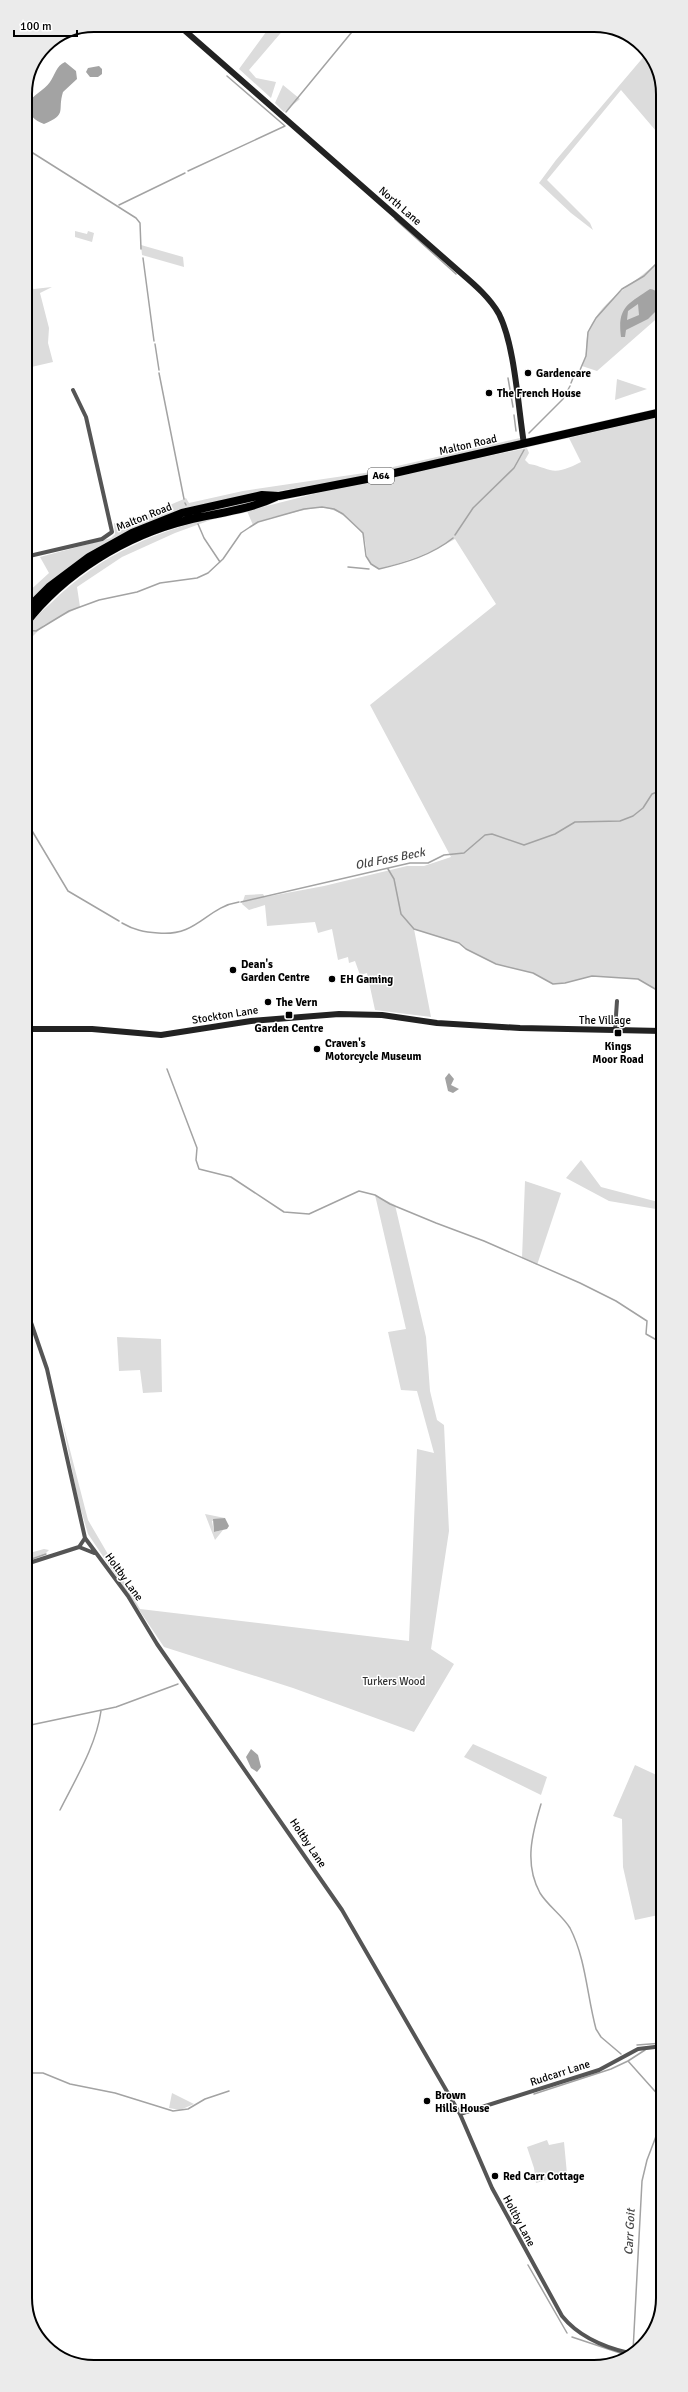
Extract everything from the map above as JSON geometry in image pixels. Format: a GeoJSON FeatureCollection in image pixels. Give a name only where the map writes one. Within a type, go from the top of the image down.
{"type":"FeatureCollection","features":[{"type":"Feature","properties":{"kind":"highway","name":"Malton Road"},"geometry":{"type":"LineString","coordinates":[[113,546],[167,527],[263,503],[279,496],[377,477],[656,413]]}},
{"type":"Feature","properties":{"kind":"highway","name":"A64"},"geometry":{"type":"LineString","coordinates":[[32,604],[68,571],[113,546]]}},
{"type":"Feature","properties":{"kind":"highway","name":"A64"},"geometry":{"type":"LineString","coordinates":[[32,617],[63,585],[113,546]]}},
{"type":"Feature","properties":{"kind":"street","name":"North Lane"},"geometry":{"type":"LineString","coordinates":[[186,32],[486,297],[498,313],[507,336],[524,444]]}},
{"type":"Feature","properties":{"kind":"street","name":"Malton Road"},"geometry":{"type":"LineString","coordinates":[[32,555],[102,539],[112,532],[86,417],[73,390]]}},
{"type":"Feature","properties":{"kind":"street"},"geometry":{"type":"LineString","coordinates":[[615,1030],[617,1001]]}},
{"type":"Feature","properties":{"kind":"street","name":"Stockton Lane"},"geometry":{"type":"LineString","coordinates":[[32,1029],[92,1029],[161,1035],[266,1019],[340,1014],[382,1016],[437,1023],[548,1029]]}},
{"type":"Feature","properties":{"kind":"street","name":"The Village"},"geometry":{"type":"LineString","coordinates":[[548,1029],[656,1031]]}},
{"type":"Feature","properties":{"kind":"street","name":"Holtby Lane"},"geometry":{"type":"LineString","coordinates":[[32,1325],[47,1369],[85,1538],[128,1596],[157,1644],[312,1865],[360,1940],[460,2114],[492,2188],[562,2316],[572,2330],[582,2336],[625,2352]]}},
{"type":"Feature","properties":{"kind":"street"},"geometry":{"type":"LineString","coordinates":[[79,1547],[85,1538]]}},
{"type":"Feature","properties":{"kind":"street"},"geometry":{"type":"LineString","coordinates":[[32,1562],[79,1547],[95,1553]]}},
{"type":"Feature","properties":{"kind":"street","name":"Rudcarr Lane"},"geometry":{"type":"LineString","coordinates":[[460,2114],[599,2070],[638,2049],[656,2047]]}},
{"type":"Feature","properties":{"kind":"green space"},"geometry":{"type":"Polygon","coordinates":[[[266,32],[282,32],[249,70],[256,78],[276,82],[271,98],[239,69],[266,32]]]}},
{"type":"Feature","properties":{"kind":"green space"},"geometry":{"type":"Polygon","coordinates":[[[644,57],[653,74],[655,82],[656,131],[621,90],[547,180],[590,223],[593,230],[571,213],[539,183],[556,160],[644,57]]]}},
{"type":"Feature","properties":{"kind":"green space"},"geometry":{"type":"Polygon","coordinates":[[[283,85],[300,99],[284,112],[275,103],[283,85]]]}},
{"type":"Feature","properties":{"kind":"green space"},"geometry":{"type":"Polygon","coordinates":[[[75,231],[87,234],[88,231],[94,233],[92,242],[75,237],[75,231]]]}},
{"type":"Feature","properties":{"kind":"green space"},"geometry":{"type":"Polygon","coordinates":[[[141,245],[183,257],[184,267],[142,255],[141,245]]]}},
{"type":"Feature","properties":{"kind":"green space"},"geometry":{"type":"Polygon","coordinates":[[[656,263],[656,319],[597,371],[582,366],[585,357],[589,329],[595,318],[611,300],[656,263]]]}},
{"type":"Feature","properties":{"kind":"green space"},"geometry":{"type":"Polygon","coordinates":[[[52,287],[40,293],[49,328],[48,343],[53,362],[32,367],[32,288],[52,287]]]}},
{"type":"Feature","properties":{"kind":"green space"},"geometry":{"type":"Polygon","coordinates":[[[617,379],[647,389],[615,400],[617,379]]]}},
{"type":"Feature","properties":{"kind":"green space"},"geometry":{"type":"Polygon","coordinates":[[[656,417],[656,990],[638,979],[592,976],[565,983],[553,984],[533,973],[496,964],[466,949],[459,943],[414,929],[431,1017],[375,1010],[367,973],[360,975],[355,961],[349,963],[348,957],[338,960],[332,929],[318,933],[315,922],[267,926],[265,905],[249,910],[242,904],[245,895],[263,894],[265,897],[324,886],[407,866],[424,866],[451,857],[370,705],[496,604],[455,539],[418,557],[379,569],[370,563],[368,559],[365,540],[361,531],[343,515],[336,511],[314,508],[270,518],[253,525],[247,511],[337,488],[527,448],[529,453],[525,460],[529,464],[558,471],[581,462],[569,438],[656,417]]]}},
{"type":"Feature","properties":{"kind":"green space"},"geometry":{"type":"Polygon","coordinates":[[[520,438],[521,442],[367,476],[244,497],[122,535],[70,566],[32,601],[32,589],[49,573],[40,557],[111,538],[115,534],[114,523],[120,526],[186,498],[189,503],[243,491],[371,472],[520,438]]]}},
{"type":"Feature","properties":{"kind":"green space"},"geometry":{"type":"Polygon","coordinates":[[[227,514],[175,533],[122,557],[77,587],[80,607],[44,625],[32,637],[33,620],[69,586],[89,571],[110,557],[154,536],[202,520],[227,514]]]}},
{"type":"Feature","properties":{"kind":"green space"},"geometry":{"type":"Polygon","coordinates":[[[581,1160],[601,1187],[656,1201],[656,1209],[609,1201],[566,1178],[581,1160]]]}},
{"type":"Feature","properties":{"kind":"green space"},"geometry":{"type":"Polygon","coordinates":[[[525,1181],[561,1193],[537,1265],[522,1258],[525,1181]]]}},
{"type":"Feature","properties":{"kind":"green space","name":"Turkers Wood"},"geometry":{"type":"Polygon","coordinates":[[[375,1195],[395,1205],[426,1337],[430,1391],[437,1420],[444,1425],[449,1531],[431,1649],[454,1664],[414,1732],[293,1688],[164,1647],[88,1534],[78,1500],[62,1419],[88,1520],[140,1609],[409,1641],[417,1449],[434,1453],[417,1391],[401,1390],[388,1332],[406,1329],[375,1195]]]}},
{"type":"Feature","properties":{"kind":"green space"},"geometry":{"type":"Polygon","coordinates":[[[117,1337],[161,1339],[162,1392],[143,1393],[140,1370],[119,1371],[117,1337]]]}},
{"type":"Feature","properties":{"kind":"green space"},"geometry":{"type":"Polygon","coordinates":[[[205,1514],[225,1518],[212,1521],[214,1532],[223,1530],[215,1540],[205,1514]]]}},
{"type":"Feature","properties":{"kind":"green space"},"geometry":{"type":"Polygon","coordinates":[[[44,1549],[49,1550],[45,1554],[32,1559],[32,1552],[44,1549]]]}},
{"type":"Feature","properties":{"kind":"green space"},"geometry":{"type":"Polygon","coordinates":[[[473,1744],[547,1777],[541,1795],[464,1757],[473,1744]]]}},
{"type":"Feature","properties":{"kind":"green space"},"geometry":{"type":"Polygon","coordinates":[[[635,1765],[656,1775],[656,1916],[635,1920],[623,1867],[622,1819],[613,1816],[635,1765]]]}},
{"type":"Feature","properties":{"kind":"green space"},"geometry":{"type":"Polygon","coordinates":[[[172,2093],[194,2104],[180,2110],[169,2108],[172,2093]]]}},
{"type":"Feature","properties":{"kind":"green space"},"geometry":{"type":"Polygon","coordinates":[[[547,2140],[549,2145],[564,2142],[567,2174],[536,2183],[534,2168],[527,2147],[547,2140]]]}},
{"type":"Feature","properties":{"kind":"shaded area"},"geometry":{"type":"Polygon","coordinates":[[[65,62],[76,71],[77,79],[63,92],[59,114],[51,121],[44,124],[32,115],[32,98],[48,85],[62,64],[65,62]]]}},
{"type":"Feature","properties":{"kind":"shaded area"},"geometry":{"type":"Polygon","coordinates":[[[99,66],[102,69],[102,74],[98,77],[90,77],[86,72],[88,68],[99,66]]]}},
{"type":"Feature","properties":{"kind":"shaded area"},"geometry":{"type":"Polygon","coordinates":[[[650,289],[656,291],[656,311],[648,319],[626,330],[625,337],[621,337],[621,319],[626,307],[650,289]],[[638,304],[628,311],[627,320],[639,315],[638,304]]]}},
{"type":"Feature","properties":{"kind":"shaded area"},"geometry":{"type":"Polygon","coordinates":[[[449,1073],[454,1079],[451,1085],[459,1089],[453,1093],[448,1091],[445,1078],[449,1073]]]}},
{"type":"Feature","properties":{"kind":"shaded area"},"geometry":{"type":"Polygon","coordinates":[[[225,1518],[229,1526],[227,1529],[214,1532],[213,1519],[225,1518]]]}},
{"type":"Feature","properties":{"kind":"shaded area"},"geometry":{"type":"Polygon","coordinates":[[[251,1749],[258,1755],[261,1767],[257,1772],[251,1768],[246,1757],[251,1749]]]}},
{"type":"Feature","properties":{"kind":"waterway"},"geometry":{"type":"LineString","coordinates":[[286,112],[352,32]]}},
{"type":"Feature","properties":{"kind":"waterway"},"geometry":{"type":"LineString","coordinates":[[188,171],[285,126],[227,76]]}},
{"type":"Feature","properties":{"kind":"waterway"},"geometry":{"type":"LineString","coordinates":[[32,152],[136,218],[140,223],[141,249]]}},
{"type":"Feature","properties":{"kind":"waterway"},"geometry":{"type":"LineString","coordinates":[[119,205],[185,173]]}},
{"type":"Feature","properties":{"kind":"waterway"},"geometry":{"type":"LineString","coordinates":[[395,219],[456,274]]}},
{"type":"Feature","properties":{"kind":"waterway"},"geometry":{"type":"LineString","coordinates":[[143,258],[154,341]]}},
{"type":"Feature","properties":{"kind":"waterway"},"geometry":{"type":"LineString","coordinates":[[580,370],[586,356],[588,332],[596,318],[622,289],[644,276],[656,264]]}},
{"type":"Feature","properties":{"kind":"waterway"},"geometry":{"type":"LineString","coordinates":[[155,344],[159,370]]}},
{"type":"Feature","properties":{"kind":"waterway"},"geometry":{"type":"LineString","coordinates":[[159,373],[184,499]]}},
{"type":"Feature","properties":{"kind":"waterway"},"geometry":{"type":"LineString","coordinates":[[508,378],[513,407]]}},
{"type":"Feature","properties":{"kind":"waterway"},"geometry":{"type":"LineString","coordinates":[[571,383],[573,378]]}},
{"type":"Feature","properties":{"kind":"waterway"},"geometry":{"type":"LineString","coordinates":[[529,433],[563,399],[570,386]]}},
{"type":"Feature","properties":{"kind":"waterway"},"geometry":{"type":"LineString","coordinates":[[514,415],[516,431]]}},
{"type":"Feature","properties":{"kind":"waterway"},"geometry":{"type":"LineString","coordinates":[[455,535],[473,508],[514,468],[524,450]]}},
{"type":"Feature","properties":{"kind":"waterway"},"geometry":{"type":"LineString","coordinates":[[32,631],[36,631],[69,611],[99,600],[137,592],[160,583],[197,578],[208,573],[223,559],[241,533],[250,527],[258,522],[304,509],[322,507],[334,509],[343,514],[363,533],[366,556],[371,564],[379,569],[418,558],[445,544],[453,538]]}},
{"type":"Feature","properties":{"kind":"waterway"},"geometry":{"type":"LineString","coordinates":[[198,524],[204,538],[220,562]]}},
{"type":"Feature","properties":{"kind":"waterway"},"geometry":{"type":"LineString","coordinates":[[348,567],[369,569]]}},
{"type":"Feature","properties":{"kind":"waterway","name":"Old Foss Beck"},"geometry":{"type":"LineString","coordinates":[[241,902],[410,863],[428,863],[444,855],[464,853],[485,835],[492,834],[524,845],[555,834],[575,822],[620,821],[633,816],[643,808],[652,794],[656,792]]}},
{"type":"Feature","properties":{"kind":"waterway","name":"Old Foss Beck"},"geometry":{"type":"LineString","coordinates":[[32,831],[68,891],[119,921]]}},
{"type":"Feature","properties":{"kind":"waterway"},"geometry":{"type":"LineString","coordinates":[[388,869],[394,879],[401,914],[414,929],[459,943],[466,949],[496,964],[533,973],[553,984],[565,983],[592,976],[638,979],[656,990]]}},
{"type":"Feature","properties":{"kind":"waterway","name":"Old Foss Beck"},"geometry":{"type":"LineString","coordinates":[[122,923],[144,931],[172,933],[183,931],[218,910],[239,902]]}},
{"type":"Feature","properties":{"kind":"waterway"},"geometry":{"type":"LineString","coordinates":[[167,1069],[197,1148],[196,1160],[199,1169],[231,1177],[284,1212],[309,1214],[359,1191],[375,1195],[390,1204],[484,1241],[580,1283],[616,1301],[647,1321],[646,1334],[656,1340]]}},
{"type":"Feature","properties":{"kind":"waterway"},"geometry":{"type":"LineString","coordinates":[[32,1559],[46,1554]]}},
{"type":"Feature","properties":{"kind":"waterway"},"geometry":{"type":"LineString","coordinates":[[32,1725],[116,1707],[178,1684]]}},
{"type":"Feature","properties":{"kind":"waterway"},"geometry":{"type":"LineString","coordinates":[[60,1810],[79,1774],[95,1737],[101,1711]]}},
{"type":"Feature","properties":{"kind":"waterway"},"geometry":{"type":"LineString","coordinates":[[541,1804],[531,1849],[532,1871],[535,1882],[543,1898],[567,1923],[580,1952],[596,2029],[601,2037],[621,2054]]}},
{"type":"Feature","properties":{"kind":"waterway"},"geometry":{"type":"LineString","coordinates":[[637,2045],[656,2044]]}},
{"type":"Feature","properties":{"kind":"waterway"},"geometry":{"type":"LineString","coordinates":[[645,2050],[628,2061],[656,2092]]}},
{"type":"Feature","properties":{"kind":"waterway"},"geometry":{"type":"LineString","coordinates":[[534,2094],[611,2069],[628,2061]]}},
{"type":"Feature","properties":{"kind":"waterway"},"geometry":{"type":"LineString","coordinates":[[32,2073],[43,2073],[70,2084],[115,2093],[173,2111],[188,2109],[205,2099],[229,2091]]}},
{"type":"Feature","properties":{"kind":"waterway","name":"Carr Goit"},"geometry":{"type":"LineString","coordinates":[[633,2346],[642,2181],[647,2160],[656,2136]]}},
{"type":"Feature","properties":{"kind":"waterway"},"geometry":{"type":"LineString","coordinates":[[528,2265],[567,2333]]}},
{"type":"Feature","properties":{"kind":"waterway"},"geometry":{"type":"LineString","coordinates":[[572,2337],[622,2354]]}},
{"type":"Feature","properties":{"kind":"place","name":"Gardencare"},"geometry":{"type":"Point","coordinates":[528,373]}},
{"type":"Feature","properties":{"kind":"place","name":"The French House"},"geometry":{"type":"Point","coordinates":[489,393]}},
{"type":"Feature","properties":{"kind":"place","name":"Dean's Garden Centre"},"geometry":{"type":"Point","coordinates":[233,970]}},
{"type":"Feature","properties":{"kind":"place","name":"EH Gaming"},"geometry":{"type":"Point","coordinates":[332,979]}},
{"type":"Feature","properties":{"kind":"place","name":"The Vern"},"geometry":{"type":"Point","coordinates":[268,1002]}},
{"type":"Feature","properties":{"kind":"place","name":"Garden Centre"},"geometry":{"type":"Point","coordinates":[289,1015]}},
{"type":"Feature","properties":{"kind":"place","name":"Kings Moor Road"},"geometry":{"type":"Point","coordinates":[618,1033]}},
{"type":"Feature","properties":{"kind":"place","name":"Craven's Motorcycle Museum"},"geometry":{"type":"Point","coordinates":[317,1049]}},
{"type":"Feature","properties":{"kind":"place","name":"Brown Hills House"},"geometry":{"type":"Point","coordinates":[427,2101]}},
{"type":"Feature","properties":{"kind":"place","name":"Red Carr Cottage"},"geometry":{"type":"Point","coordinates":[495,2176]}}]}
